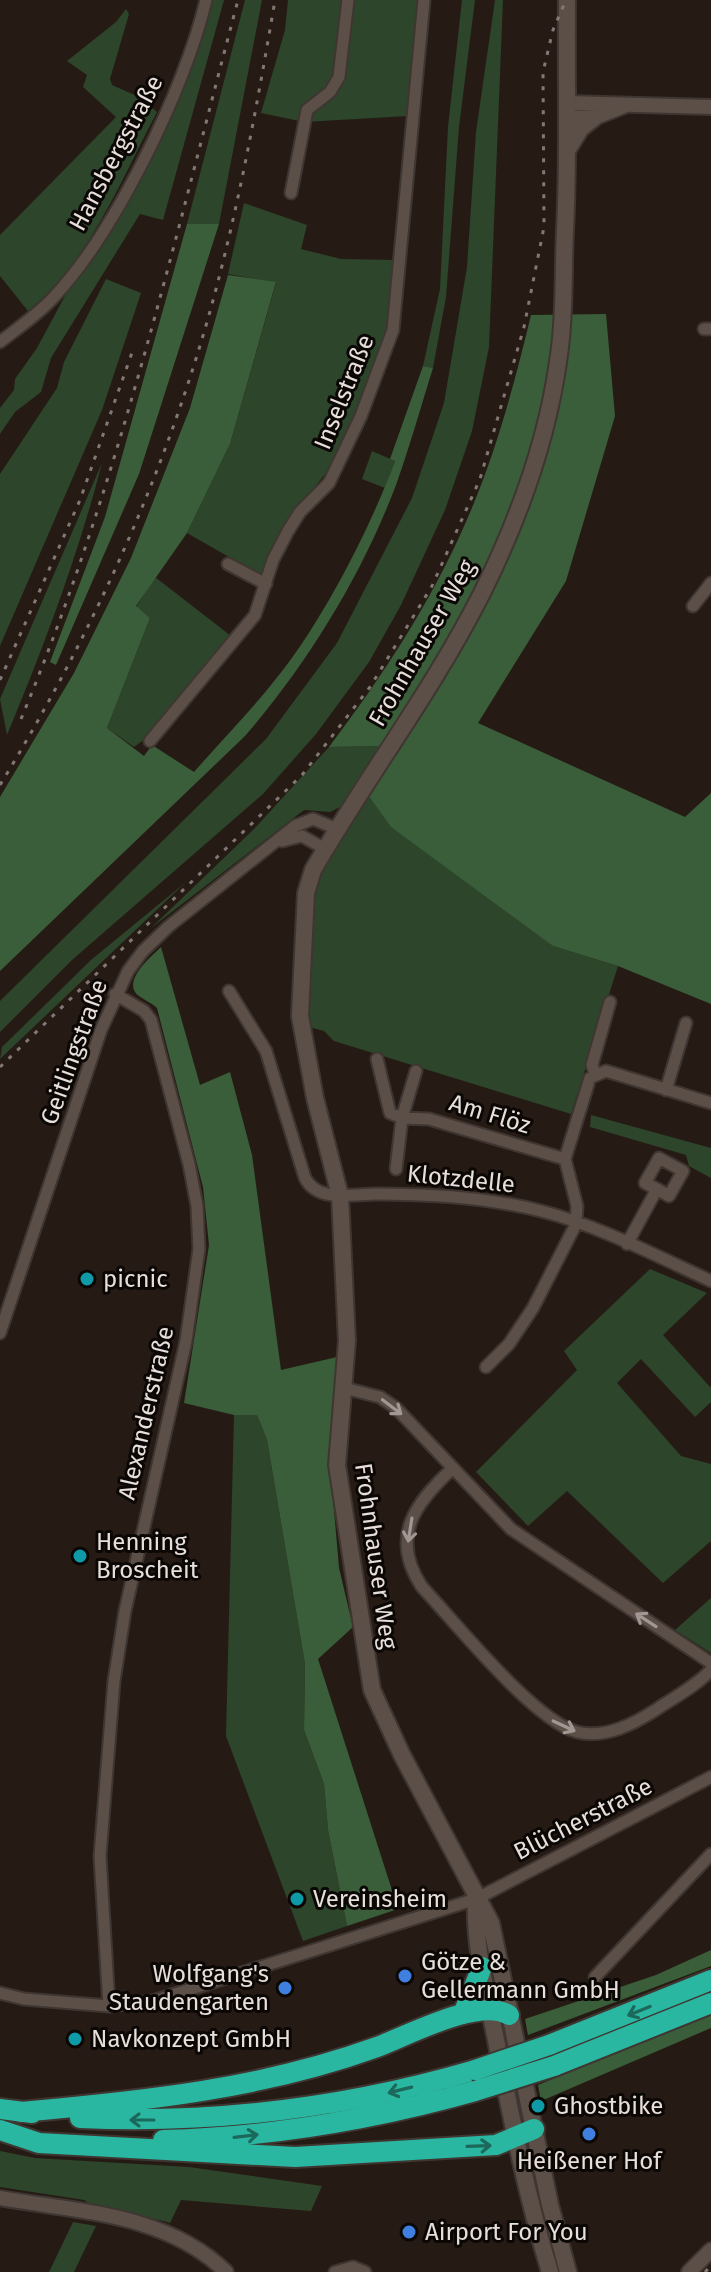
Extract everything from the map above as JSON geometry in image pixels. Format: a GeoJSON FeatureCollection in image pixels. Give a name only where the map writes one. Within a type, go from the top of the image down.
{"type":"FeatureCollection","features":[{"type":"Feature","properties":{"kind":"highway"},"geometry":{"type":"LineString","coordinates":[[463,2014],[482,1967]]}},
{"type":"Feature","properties":{"kind":"highway"},"geometry":{"type":"LineString","coordinates":[[0,2109],[136,2120],[225,2118],[343,2102],[475,2070],[549,2045],[711,1980]]}},
{"type":"Feature","properties":{"kind":"highway"},"geometry":{"type":"LineString","coordinates":[[0,2130],[88,2140],[231,2138],[398,2113],[554,2066],[711,2003]]}},
{"type":"Feature","properties":{"kind":"highway"},"geometry":{"type":"LineString","coordinates":[[21,2112],[224,2089],[333,2062],[463,2014],[490,2007],[509,2015]]}},
{"type":"Feature","properties":{"kind":"highway"},"geometry":{"type":"LineString","coordinates":[[0,2130],[39,2143],[295,2157],[496,2145],[525,2134]]}},
{"type":"Feature","properties":{"kind":"main road","name":"Frohnhauser Weg"},"geometry":{"type":"LineString","coordinates":[[550,2272],[525,2134],[509,2015],[491,1923],[476,1899],[372,1690],[337,1465],[347,1329],[340,1196],[315,1098],[300,1016],[306,893],[313,870],[465,624],[498,557],[527,483],[554,386],[562,336],[568,149],[567,0]]}},
{"type":"Feature","properties":{"kind":"main road"},"geometry":{"type":"LineString","coordinates":[[568,149],[581,128],[594,118]]}},
{"type":"Feature","properties":{"kind":"main road","name":"Frohnhauser Weg"},"geometry":{"type":"LineString","coordinates":[[476,1899],[475,1924],[490,2007],[568,2272]]}},
{"type":"Feature","properties":{"kind":"street","name":"Hansbergstraße"},"geometry":{"type":"LineString","coordinates":[[0,342],[51,300],[111,219],[182,80],[206,0]]}},
{"type":"Feature","properties":{"kind":"street"},"geometry":{"type":"LineString","coordinates":[[291,193],[307,110],[330,92],[339,77],[348,0]]}},
{"type":"Feature","properties":{"kind":"street","name":"Inselstraße"},"geometry":{"type":"LineString","coordinates":[[150,741],[255,615],[273,560],[294,521],[335,473],[361,416],[393,330],[424,0]]}},
{"type":"Feature","properties":{"kind":"street"},"geometry":{"type":"LineString","coordinates":[[566,110],[594,118],[626,105]]}},
{"type":"Feature","properties":{"kind":"street"},"geometry":{"type":"LineString","coordinates":[[566,110],[626,105],[711,107]]}},
{"type":"Feature","properties":{"kind":"street"},"geometry":{"type":"LineString","coordinates":[[228,564],[266,584]]}},
{"type":"Feature","properties":{"kind":"street"},"geometry":{"type":"LineString","coordinates":[[693,606],[711,583]]}},
{"type":"Feature","properties":{"kind":"street","name":"Geitlingstraße"},"geometry":{"type":"LineString","coordinates":[[0,1333],[115,994],[151,943],[305,820],[324,822],[337,829]]}},
{"type":"Feature","properties":{"kind":"street"},"geometry":{"type":"LineString","coordinates":[[274,844],[302,836],[325,849]]}},
{"type":"Feature","properties":{"kind":"street"},"geometry":{"type":"LineString","coordinates":[[229,991],[266,1051],[310,1187],[340,1196]]}},
{"type":"Feature","properties":{"kind":"street","name":"Alexanderstraße"},"geometry":{"type":"LineString","coordinates":[[109,2006],[100,1856],[114,1681],[125,1611],[186,1341],[199,1249],[197,1206],[189,1164],[151,1020],[144,1011],[115,994]]}},
{"type":"Feature","properties":{"kind":"street"},"geometry":{"type":"LineString","coordinates":[[595,1073],[592,1065],[610,1002]]}},
{"type":"Feature","properties":{"kind":"street"},"geometry":{"type":"LineString","coordinates":[[666,1090],[686,1023]]}},
{"type":"Feature","properties":{"kind":"street"},"geometry":{"type":"LineString","coordinates":[[377,1059],[390,1113],[402,1118]]}},
{"type":"Feature","properties":{"kind":"street"},"geometry":{"type":"LineString","coordinates":[[396,1169],[402,1118],[416,1071]]}},
{"type":"Feature","properties":{"kind":"street"},"geometry":{"type":"LineString","coordinates":[[486,1367],[509,1344],[533,1308],[576,1224],[577,1206],[565,1159],[587,1083],[595,1073],[606,1071],[711,1103]]}},
{"type":"Feature","properties":{"kind":"street","name":"Am Flöz"},"geometry":{"type":"LineString","coordinates":[[402,1118],[429,1119],[565,1159]]}},
{"type":"Feature","properties":{"kind":"street"},"geometry":{"type":"LineString","coordinates":[[627,1244],[657,1189]]}},
{"type":"Feature","properties":{"kind":"street","name":"Klotzdelle"},"geometry":{"type":"LineString","coordinates":[[340,1196],[395,1194],[514,1205],[576,1224],[711,1281]]}},
{"type":"Feature","properties":{"kind":"street"},"geometry":{"type":"LineString","coordinates":[[344,1388],[380,1397],[396,1408],[511,1529],[711,1663]]}},
{"type":"Feature","properties":{"kind":"street"},"geometry":{"type":"LineString","coordinates":[[453,1468],[417,1506],[408,1527],[413,1573],[422,1587],[557,1724],[578,1732],[605,1732],[649,1714],[711,1670]]}},
{"type":"Feature","properties":{"kind":"street","name":"Blücherstraße"},"geometry":{"type":"LineString","coordinates":[[476,1899],[711,1777]]}},
{"type":"Feature","properties":{"kind":"street"},"geometry":{"type":"LineString","coordinates":[[595,1977],[711,1854]]}},
{"type":"Feature","properties":{"kind":"street"},"geometry":{"type":"LineString","coordinates":[[0,1993],[24,1999],[109,2006],[153,2001],[476,1899]]}},
{"type":"Feature","properties":{"kind":"street"},"geometry":{"type":"LineString","coordinates":[[0,2198],[104,2215],[159,2229],[185,2241],[226,2272]]}},
{"type":"Feature","properties":{"kind":"street"},"geometry":{"type":"LineString","coordinates":[[689,2272],[711,2250]]}},
{"type":"Feature","properties":{"kind":"street"},"geometry":{"type":"LineString","coordinates":[[335,2272],[353,2267],[365,2272]]}},
{"type":"Feature","properties":{"kind":"green space"},"geometry":{"type":"Polygon","coordinates":[[[211,0],[224,0],[163,220],[140,214],[51,358],[41,392],[15,412],[0,434],[0,408],[14,390],[15,379],[37,348],[66,294],[114,225],[189,76],[211,0]]]}},
{"type":"Feature","properties":{"kind":"green space"},"geometry":{"type":"Polygon","coordinates":[[[245,0],[262,0],[219,224],[187,224],[245,0]]]}},
{"type":"Feature","properties":{"kind":"green space"},"geometry":{"type":"Polygon","coordinates":[[[288,0],[419,0],[408,116],[304,122],[261,113],[285,30],[288,0]]]}},
{"type":"Feature","properties":{"kind":"green space"},"geometry":{"type":"Polygon","coordinates":[[[462,0],[475,0],[459,127],[446,297],[433,368],[423,366],[440,289],[448,127],[462,0]]]}},
{"type":"Feature","properties":{"kind":"green space"},"geometry":{"type":"Polygon","coordinates":[[[495,0],[503,0],[489,347],[472,431],[445,510],[401,605],[369,662],[316,734],[263,794],[72,960],[0,1032],[0,1001],[266,739],[337,643],[412,498],[444,403],[467,267],[476,132],[495,0]]]}},
{"type":"Feature","properties":{"kind":"green space"},"geometry":{"type":"Polygon","coordinates":[[[126,9],[129,14],[110,79],[112,85],[139,97],[157,112],[86,244],[50,291],[28,311],[0,276],[0,235],[116,117],[83,87],[87,75],[67,61],[116,22],[126,9]]]}},
{"type":"Feature","properties":{"kind":"green space"},"geometry":{"type":"Polygon","coordinates":[[[244,203],[307,225],[301,249],[341,259],[395,260],[389,332],[358,410],[333,464],[283,527],[262,576],[187,533],[230,444],[276,283],[228,274],[244,203]]]}},
{"type":"Feature","properties":{"kind":"green space"},"geometry":{"type":"Polygon","coordinates":[[[187,224],[219,224],[139,474],[56,665],[50,662],[105,517],[187,224]]]}},
{"type":"Feature","properties":{"kind":"green space"},"geometry":{"type":"Polygon","coordinates":[[[228,275],[276,282],[230,444],[187,533],[136,606],[150,618],[107,728],[144,756],[152,745],[194,772],[246,715],[292,658],[358,545],[395,461],[390,459],[423,366],[433,368],[406,456],[382,519],[350,585],[311,648],[268,708],[245,736],[0,971],[0,797],[74,673],[131,558],[190,408],[228,275]]]}},
{"type":"Feature","properties":{"kind":"green space"},"geometry":{"type":"Polygon","coordinates":[[[106,279],[141,293],[102,410],[0,646],[0,474],[57,388],[64,362],[106,279]]]}},
{"type":"Feature","properties":{"kind":"green space"},"geometry":{"type":"Polygon","coordinates":[[[606,314],[615,416],[566,581],[478,723],[685,817],[711,793],[711,1004],[618,966],[553,946],[391,827],[366,792],[382,746],[329,747],[404,639],[451,554],[495,447],[531,315],[606,314]]]}},
{"type":"Feature","properties":{"kind":"green space"},"geometry":{"type":"Polygon","coordinates":[[[372,451],[395,461],[385,488],[362,479],[372,451]]]}},
{"type":"Feature","properties":{"kind":"green space"},"geometry":{"type":"Polygon","coordinates":[[[102,463],[59,600],[7,735],[0,699],[102,463]]]}},
{"type":"Feature","properties":{"kind":"green space"},"geometry":{"type":"Polygon","coordinates":[[[155,577],[231,636],[149,736],[134,747],[107,728],[150,618],[136,607],[155,577]]]}},
{"type":"Feature","properties":{"kind":"green space"},"geometry":{"type":"Polygon","coordinates":[[[382,746],[342,806],[330,812],[304,810],[151,928],[254,829],[329,747],[382,746]]]}},
{"type":"Feature","properties":{"kind":"green space"},"geometry":{"type":"Polygon","coordinates":[[[366,792],[553,946],[618,966],[571,1114],[334,1041],[324,1031],[309,1027],[313,897],[319,868],[366,792]]]}},
{"type":"Feature","properties":{"kind":"green space"},"geometry":{"type":"Polygon","coordinates":[[[186,882],[0,1059],[2,1047],[91,960],[186,882]]]}},
{"type":"Feature","properties":{"kind":"green space"},"geometry":{"type":"Polygon","coordinates":[[[161,947],[200,1085],[230,1072],[252,1155],[281,1370],[337,1357],[330,1464],[339,1568],[353,1627],[318,1659],[398,1909],[347,1926],[328,1830],[324,1784],[304,1730],[305,1664],[267,1440],[257,1415],[234,1415],[184,1403],[209,1245],[203,1187],[157,1008],[137,994],[133,986],[141,967],[161,947]]]}},
{"type":"Feature","properties":{"kind":"green space"},"geometry":{"type":"Polygon","coordinates":[[[591,1115],[711,1148],[711,1178],[689,1166],[686,1155],[590,1127],[591,1115]]]}},
{"type":"Feature","properties":{"kind":"green space"},"geometry":{"type":"Polygon","coordinates":[[[650,1269],[707,1293],[663,1335],[711,1388],[711,1402],[695,1417],[641,1359],[617,1383],[681,1456],[711,1464],[711,1541],[663,1583],[567,1491],[528,1526],[476,1472],[577,1370],[564,1351],[650,1269]]]}},
{"type":"Feature","properties":{"kind":"green space"},"geometry":{"type":"Polygon","coordinates":[[[234,1415],[257,1415],[267,1440],[305,1664],[304,1730],[324,1784],[328,1830],[347,1926],[303,1941],[226,1736],[234,1415]]]}},
{"type":"Feature","properties":{"kind":"green space"},"geometry":{"type":"Polygon","coordinates":[[[711,1598],[711,1653],[675,1630],[711,1598]]]}},
{"type":"Feature","properties":{"kind":"green space"},"geometry":{"type":"Polygon","coordinates":[[[711,1950],[711,1966],[528,2035],[525,2019],[656,1975],[711,1950]]]}},
{"type":"Feature","properties":{"kind":"green space"},"geometry":{"type":"Polygon","coordinates":[[[711,2013],[711,2028],[541,2101],[538,2085],[711,2013]]]}},
{"type":"Feature","properties":{"kind":"green space"},"geometry":{"type":"Polygon","coordinates":[[[0,2151],[35,2158],[189,2167],[322,2186],[311,2211],[181,2200],[170,2223],[102,2208],[84,2200],[0,2187],[0,2151]]]}},
{"type":"Feature","properties":{"kind":"green space"},"geometry":{"type":"Polygon","coordinates":[[[73,2222],[96,2226],[74,2272],[49,2272],[73,2222]]]}},
{"type":"Feature","properties":{"kind":"railway"},"geometry":{"type":"LineString","coordinates":[[21,719],[56,631],[115,453],[167,273],[238,0]]}},
{"type":"Feature","properties":{"kind":"railway"},"geometry":{"type":"LineString","coordinates":[[0,785],[93,615],[121,557],[169,438],[209,315],[229,237],[275,0]]}},
{"type":"Feature","properties":{"kind":"railway"},"geometry":{"type":"LineString","coordinates":[[0,1067],[302,775],[370,687],[432,586],[480,479],[524,327],[544,227],[543,72],[553,30],[566,0]]}},
{"type":"Feature","properties":{"kind":"railway"},"geometry":{"type":"LineString","coordinates":[[0,680],[80,500],[134,347]]}},
{"type":"Feature","properties":{"kind":"railway"},"geometry":{"type":"LineString","coordinates":[[705,2272],[711,2266]]}},
{"type":"Feature","properties":{"kind":"place","name":"picnic"},"geometry":{"type":"Point","coordinates":[87,1279]}},
{"type":"Feature","properties":{"kind":"place","name":"Henning Broscheit"},"geometry":{"type":"Point","coordinates":[80,1556]}},
{"type":"Feature","properties":{"kind":"place","name":"Vereinsheim"},"geometry":{"type":"Point","coordinates":[297,1899]}},
{"type":"Feature","properties":{"kind":"place","name":"Götze & Gellermann GmbH"},"geometry":{"type":"Point","coordinates":[405,1976]}},
{"type":"Feature","properties":{"kind":"place","name":"Wolfgang's Staudengarten"},"geometry":{"type":"Point","coordinates":[285,1988]}},
{"type":"Feature","properties":{"kind":"place","name":"Navkonzept GmbH"},"geometry":{"type":"Point","coordinates":[75,2039]}},
{"type":"Feature","properties":{"kind":"place","name":"Ghostbike"},"geometry":{"type":"Point","coordinates":[538,2106]}},
{"type":"Feature","properties":{"kind":"place","name":"Heißener Hof"},"geometry":{"type":"Point","coordinates":[589,2134]}},
{"type":"Feature","properties":{"kind":"place","name":"Airport For You"},"geometry":{"type":"Point","coordinates":[409,2232]}}]}
